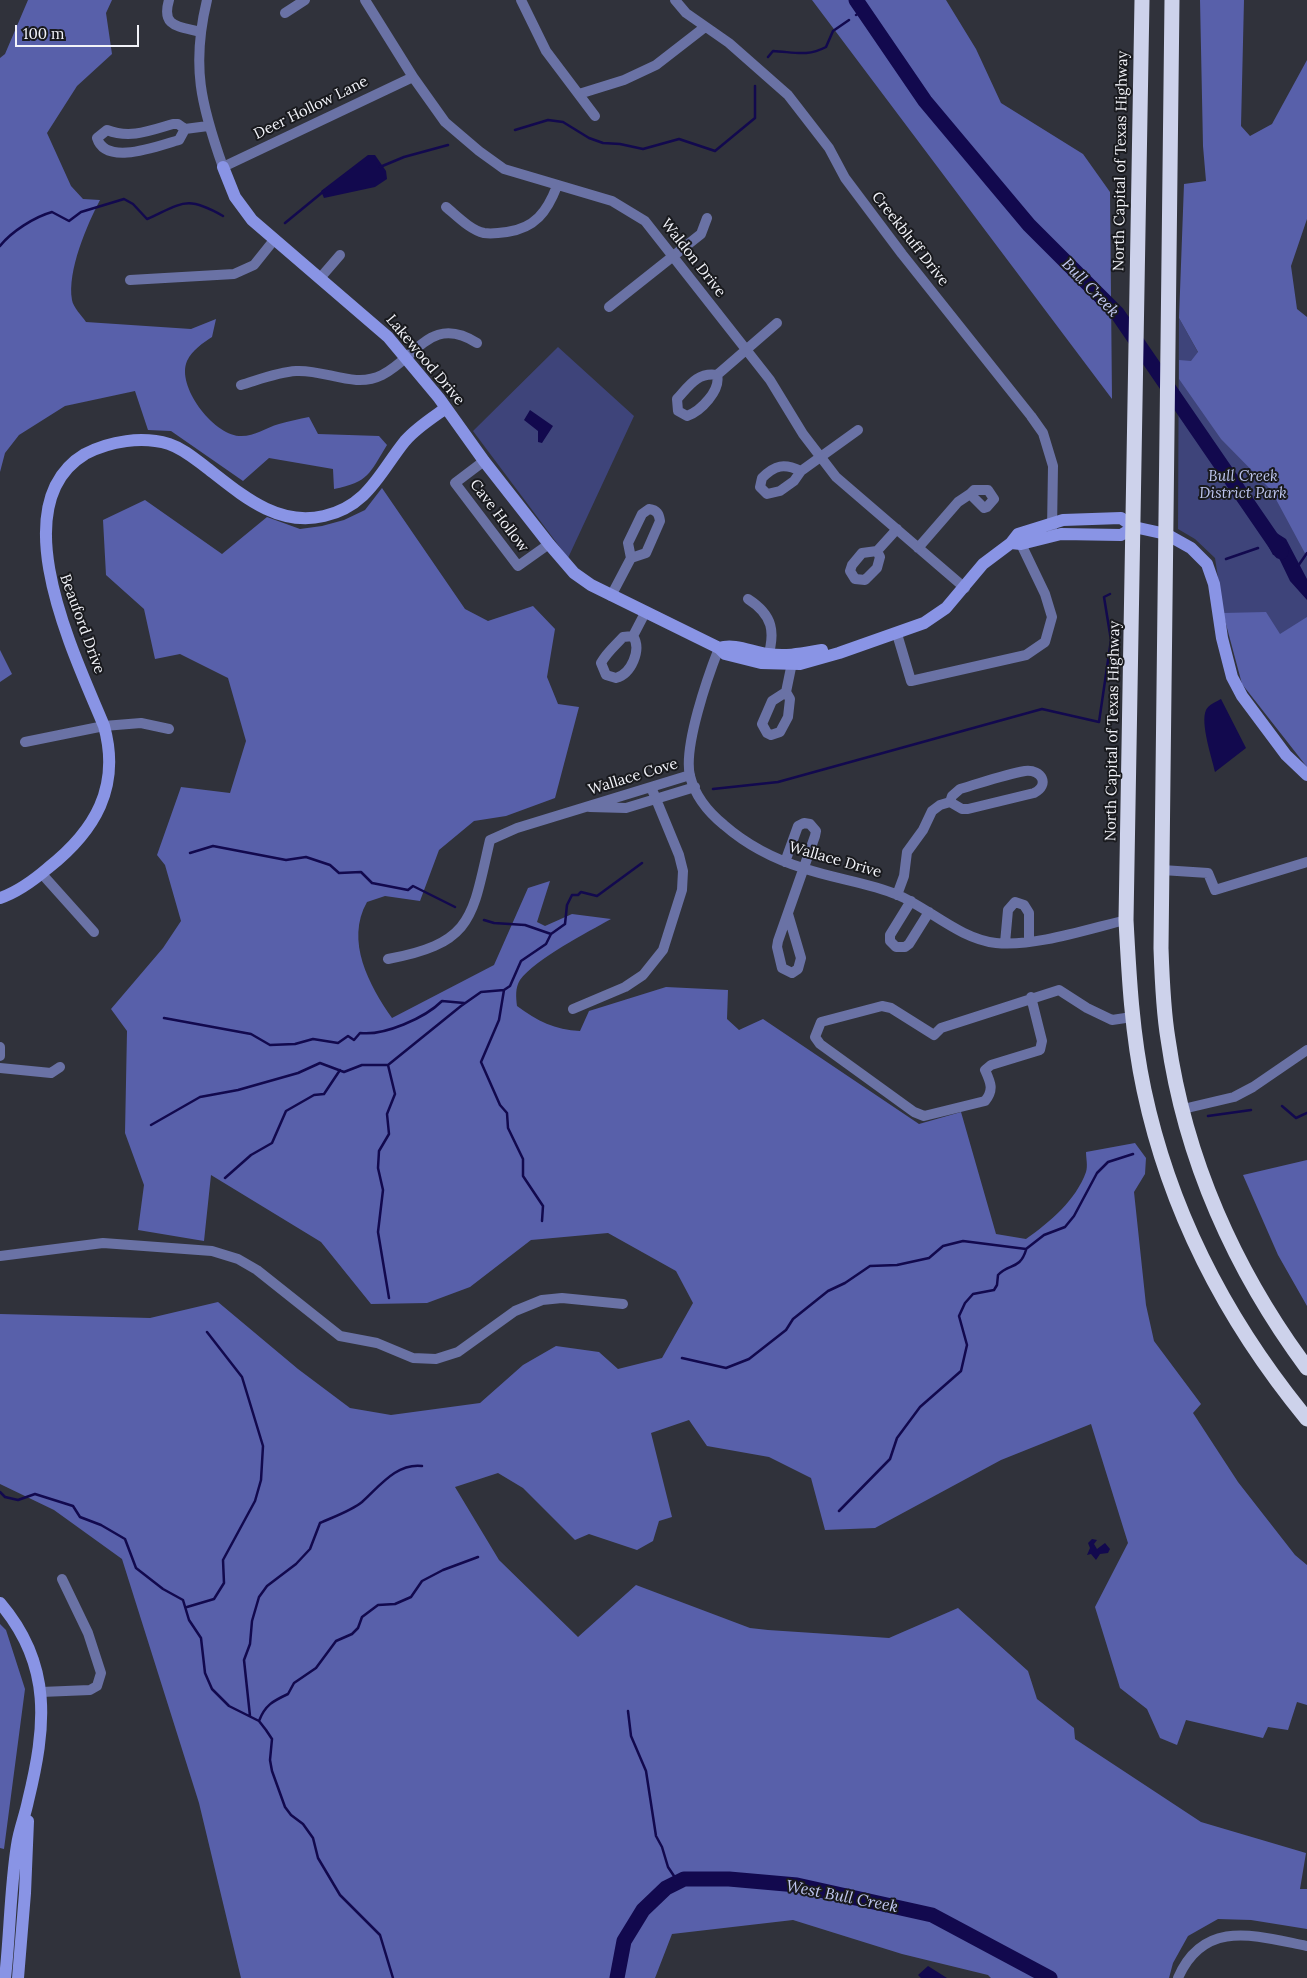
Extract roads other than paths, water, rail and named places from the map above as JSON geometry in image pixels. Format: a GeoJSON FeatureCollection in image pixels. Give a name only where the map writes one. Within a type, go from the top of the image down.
{"type":"FeatureCollection","features":[{"type":"Feature","properties":{"kind":"highway","name":"North Capital of Texas Highway"},"geometry":{"type":"LineString","coordinates":[[1142,0],[1126,920],[1132,1017],[1144,1089],[1155,1132],[1190,1232],[1239,1326],[1278,1384],[1307,1419]]}},
{"type":"Feature","properties":{"kind":"highway"},"geometry":{"type":"LineString","coordinates":[[1172,0],[1168,441],[1160,948],[1162,980],[1168,1039],[1182,1109],[1199,1167],[1222,1226],[1266,1310],[1307,1368]]}},
{"type":"Feature","properties":{"kind":"street"},"geometry":{"type":"LineString","coordinates":[[169,0],[165,13],[168,20],[175,25],[200,32]]}},
{"type":"Feature","properties":{"kind":"street","name":"Lakewood Drive"},"geometry":{"type":"LineString","coordinates":[[207,0],[200,32],[198,68],[208,126],[235,197],[252,220],[274,240],[321,277],[376,325],[446,408],[484,461],[549,544],[574,572],[611,596],[719,648],[724,654],[739,659],[793,660],[800,664],[897,634],[924,623],[946,608],[965,588],[983,564],[1016,543],[1018,534],[1051,528],[1121,534],[1134,527],[1166,534],[1191,548],[1207,564],[1214,584],[1222,638],[1232,677],[1242,696],[1286,755],[1307,775]]}},
{"type":"Feature","properties":{"kind":"street"},"geometry":{"type":"LineString","coordinates":[[285,13],[305,0]]}},
{"type":"Feature","properties":{"kind":"street","name":"Waldon Drive"},"geometry":{"type":"LineString","coordinates":[[365,0],[412,76],[445,122],[479,151],[504,168],[557,186],[612,201],[645,221],[770,380],[819,457],[847,488],[965,588]]}},
{"type":"Feature","properties":{"kind":"street"},"geometry":{"type":"LineString","coordinates":[[521,0],[546,51],[595,116]]}},
{"type":"Feature","properties":{"kind":"street","name":"Creekbluff Drive"},"geometry":{"type":"LineString","coordinates":[[675,0],[686,13],[729,44],[788,95],[829,148],[845,178],[879,225],[1031,416],[1043,433],[1053,466],[1051,528]]}},
{"type":"Feature","properties":{"kind":"street"},"geometry":{"type":"LineString","coordinates":[[578,94],[624,80],[656,65],[705,27]]}},
{"type":"Feature","properties":{"kind":"street","name":"Deer Hollow Lane"},"geometry":{"type":"LineString","coordinates":[[223,167],[412,76]]}},
{"type":"Feature","properties":{"kind":"street"},"geometry":{"type":"LineString","coordinates":[[185,129],[179,140],[133,153],[118,153],[98,142],[97,138],[107,130],[122,135],[135,135],[178,124],[185,129],[208,126]]}},
{"type":"Feature","properties":{"kind":"street"},"geometry":{"type":"LineString","coordinates":[[446,206],[462,220],[483,233],[517,231],[530,226],[541,217],[550,205],[557,186]]}},
{"type":"Feature","properties":{"kind":"street"},"geometry":{"type":"LineString","coordinates":[[609,307],[701,234],[707,218]]}},
{"type":"Feature","properties":{"kind":"street"},"geometry":{"type":"LineString","coordinates":[[130,280],[234,274],[254,264],[274,240]]}},
{"type":"Feature","properties":{"kind":"street"},"geometry":{"type":"LineString","coordinates":[[321,277],[340,255]]}},
{"type":"Feature","properties":{"kind":"street"},"geometry":{"type":"LineString","coordinates":[[717,375],[718,381],[715,392],[692,414],[687,416],[678,411],[677,399],[696,379],[703,374],[717,375],[777,323]]}},
{"type":"Feature","properties":{"kind":"street"},"geometry":{"type":"LineString","coordinates":[[241,385],[297,370],[364,380],[382,375],[431,338],[445,333],[456,332],[477,343]]}},
{"type":"Feature","properties":{"kind":"street","name":"Beauford Drive"},"geometry":{"type":"LineString","coordinates":[[0,898],[20,889],[67,853],[85,832],[105,798],[110,770],[108,741],[104,726],[52,597],[42,556],[42,521],[50,494],[62,473],[77,458],[98,447],[123,441],[148,440],[169,444],[187,452],[258,506],[282,516],[302,518],[324,516],[345,509],[362,498],[373,487],[406,440],[446,408]]}},
{"type":"Feature","properties":{"kind":"street"},"geometry":{"type":"LineString","coordinates":[[801,471],[858,430]]}},
{"type":"Feature","properties":{"kind":"street","name":"Cave Hollow"},"geometry":{"type":"LineString","coordinates":[[484,461],[455,483],[518,566],[549,544]]}},
{"type":"Feature","properties":{"kind":"street"},"geometry":{"type":"LineString","coordinates":[[918,548],[958,502],[970,494]]}},
{"type":"Feature","properties":{"kind":"street"},"geometry":{"type":"LineString","coordinates":[[611,596],[631,558],[628,543],[642,514],[649,509],[653,510],[660,516],[660,521],[646,553],[631,558]]}},
{"type":"Feature","properties":{"kind":"street"},"geometry":{"type":"LineString","coordinates":[[876,551],[897,529]]}},
{"type":"Feature","properties":{"kind":"street"},"geometry":{"type":"LineString","coordinates":[[897,634],[911,682],[1026,655],[1045,642],[1052,617],[1045,594],[1016,543]]}},
{"type":"Feature","properties":{"kind":"street"},"geometry":{"type":"LineString","coordinates":[[748,599],[763,609],[770,620],[772,638],[768,659]]}},
{"type":"Feature","properties":{"kind":"street"},"geometry":{"type":"LineString","coordinates":[[633,636],[646,613]]}},
{"type":"Feature","properties":{"kind":"street","name":"Wallace Drive"},"geometry":{"type":"LineString","coordinates":[[719,648],[702,694],[690,756],[690,775],[701,802],[730,830],[746,842],[785,862],[804,869],[854,880],[897,895],[974,936],[994,942],[1029,942],[1126,920]]}},
{"type":"Feature","properties":{"kind":"street"},"geometry":{"type":"LineString","coordinates":[[786,692],[793,660]]}},
{"type":"Feature","properties":{"kind":"street"},"geometry":{"type":"LineString","coordinates":[[25,742],[104,726],[141,723],[169,729]]}},
{"type":"Feature","properties":{"kind":"street"},"geometry":{"type":"LineString","coordinates":[[897,895],[904,876],[907,852],[923,830],[932,811],[940,805],[950,802],[962,809],[968,809],[1034,793],[1040,790],[1043,784],[1043,777],[1039,773],[1027,771],[960,789],[952,796],[950,802]]}},
{"type":"Feature","properties":{"kind":"street","name":"Wallace Cove"},"geometry":{"type":"LineString","coordinates":[[388,959],[418,953],[440,944],[454,935],[467,920],[475,904],[490,840],[517,828],[690,775]]}},
{"type":"Feature","properties":{"kind":"street"},"geometry":{"type":"LineString","coordinates":[[573,1008],[630,983],[642,975],[663,950],[682,890],[683,872],[679,855],[651,787]]}},
{"type":"Feature","properties":{"kind":"street","name":"Wallace Cove"},"geometry":{"type":"LineString","coordinates":[[584,807],[626,808],[695,787]]}},
{"type":"Feature","properties":{"kind":"street"},"geometry":{"type":"LineString","coordinates":[[785,862],[798,826],[804,823],[810,824],[816,831],[815,836],[804,869],[788,914],[777,947],[782,968],[792,972],[798,969],[800,958],[788,914]]}},
{"type":"Feature","properties":{"kind":"street"},"geometry":{"type":"LineString","coordinates":[[1162,870],[1208,873],[1215,890],[1307,862]]}},
{"type":"Feature","properties":{"kind":"street"},"geometry":{"type":"LineString","coordinates":[[42,874],[94,932]]}},
{"type":"Feature","properties":{"kind":"street"},"geometry":{"type":"LineString","coordinates":[[911,901],[890,935],[890,941],[896,947],[905,947],[909,944],[929,912]]}},
{"type":"Feature","properties":{"kind":"street"},"geometry":{"type":"LineString","coordinates":[[1005,943],[1008,910],[1015,902],[1024,905],[1029,913],[1029,942]]}},
{"type":"Feature","properties":{"kind":"street"},"geometry":{"type":"LineString","coordinates":[[1031,997],[1042,1041],[1040,1050],[991,1065],[985,1070],[992,1085],[991,1094],[985,1101],[924,1116],[914,1112],[820,1044],[815,1037],[822,1022],[882,1006],[891,1008],[934,1035],[941,1028],[1031,997],[1059,990],[1087,1008],[1112,1020],[1132,1017]]}},
{"type":"Feature","properties":{"kind":"street"},"geometry":{"type":"LineString","coordinates":[[0,1047],[0,1056]]}},
{"type":"Feature","properties":{"kind":"street"},"geometry":{"type":"LineString","coordinates":[[1182,1109],[1234,1097],[1253,1087],[1307,1050]]}},
{"type":"Feature","properties":{"kind":"street"},"geometry":{"type":"LineString","coordinates":[[0,1068],[51,1073],[60,1067]]}},
{"type":"Feature","properties":{"kind":"street"},"geometry":{"type":"LineString","coordinates":[[0,1256],[103,1243],[212,1252],[238,1259],[257,1270],[340,1336],[377,1343],[413,1358],[436,1359],[458,1352],[515,1311],[542,1300],[562,1298],[624,1304]]}},
{"type":"Feature","properties":{"kind":"street"},"geometry":{"type":"LineString","coordinates":[[41,1692],[90,1690],[97,1686],[101,1672],[88,1632],[62,1579]]}},
{"type":"Feature","properties":{"kind":"street"},"geometry":{"type":"LineString","coordinates":[[0,1603],[13,1618],[33,1659],[41,1692],[42,1728],[15,1858],[5,1978]]}},
{"type":"Feature","properties":{"kind":"street"},"geometry":{"type":"LineString","coordinates":[[18,1978],[25,1893],[28,1802]]}},
{"type":"Feature","properties":{"kind":"street"},"geometry":{"type":"LineString","coordinates":[[1178,1978],[1193,1954],[1209,1942],[1226,1936],[1253,1936],[1307,1946]]}},
{"type":"Feature","properties":{"kind":"waterway","name":"Bull Creek"},"geometry":{"type":"LineString","coordinates":[[856,0],[925,101],[1029,225],[1117,313],[1281,552]]}},
{"type":"Feature","properties":{"kind":"waterway"},"geometry":{"type":"LineString","coordinates":[[856,15],[863,11]]}},
{"type":"Feature","properties":{"kind":"waterway"},"geometry":{"type":"LineString","coordinates":[[768,57],[773,51],[806,53],[826,47],[833,31],[849,20]]}},
{"type":"Feature","properties":{"kind":"waterway"},"geometry":{"type":"LineString","coordinates":[[515,130],[548,120],[563,122],[589,138],[603,143],[620,144],[643,149],[679,139],[715,151],[755,118],[755,86]]}},
{"type":"Feature","properties":{"kind":"waterway"},"geometry":{"type":"LineString","coordinates":[[380,167],[404,157],[448,145]]}},
{"type":"Feature","properties":{"kind":"waterway"},"geometry":{"type":"LineString","coordinates":[[285,223],[324,191]]}},
{"type":"Feature","properties":{"kind":"waterway"},"geometry":{"type":"LineString","coordinates":[[0,246],[17,230],[45,214],[52,212],[69,221],[81,212],[124,199],[133,204],[147,219],[177,205],[185,204],[201,205],[223,216]]}},
{"type":"Feature","properties":{"kind":"waterway"},"geometry":{"type":"LineString","coordinates":[[1226,559],[1258,548]]}},
{"type":"Feature","properties":{"kind":"waterway"},"geometry":{"type":"LineString","coordinates":[[1298,566],[1307,553]]}},
{"type":"Feature","properties":{"kind":"waterway"},"geometry":{"type":"LineString","coordinates":[[713,789],[778,782],[1042,709],[1099,722],[1111,640],[1104,597],[1110,594]]}},
{"type":"Feature","properties":{"kind":"waterway"},"geometry":{"type":"LineString","coordinates":[[190,853],[213,846],[286,860],[306,857],[330,865],[339,873],[361,872],[372,883],[408,890],[413,886],[455,907]]}},
{"type":"Feature","properties":{"kind":"waterway"},"geometry":{"type":"LineString","coordinates":[[151,1125],[200,1097],[238,1090],[298,1073],[320,1063],[344,1072],[362,1065],[388,1065],[481,992],[504,990],[510,986],[521,961],[546,944],[551,934],[565,924],[567,905],[572,895],[578,895],[581,892],[597,896],[642,863]]}},
{"type":"Feature","properties":{"kind":"waterway"},"geometry":{"type":"LineString","coordinates":[[484,920],[494,923],[525,925],[551,934]]}},
{"type":"Feature","properties":{"kind":"waterway"},"geometry":{"type":"LineString","coordinates":[[504,990],[499,1020],[481,1062],[500,1105],[507,1113],[508,1128],[523,1159],[523,1176],[543,1206],[542,1221]]}},
{"type":"Feature","properties":{"kind":"waterway"},"geometry":{"type":"LineString","coordinates":[[164,1018],[251,1034],[270,1045],[295,1044],[313,1039],[338,1043],[348,1036],[354,1040],[360,1033],[381,1032],[392,1029],[425,1014],[442,1001],[464,1003]]}},
{"type":"Feature","properties":{"kind":"waterway"},"geometry":{"type":"LineString","coordinates":[[388,1065],[395,1094],[387,1114],[389,1134],[379,1151],[378,1168],[383,1190],[378,1232],[389,1298]]}},
{"type":"Feature","properties":{"kind":"waterway"},"geometry":{"type":"LineString","coordinates":[[225,1178],[251,1155],[272,1143],[286,1111],[314,1095],[324,1094],[340,1070]]}},
{"type":"Feature","properties":{"kind":"waterway"},"geometry":{"type":"LineString","coordinates":[[1282,1106],[1296,1118],[1307,1113]]}},
{"type":"Feature","properties":{"kind":"waterway"},"geometry":{"type":"LineString","coordinates":[[1208,1116],[1251,1110]]}},
{"type":"Feature","properties":{"kind":"waterway"},"geometry":{"type":"LineString","coordinates":[[682,1358],[726,1368],[749,1359],[786,1330],[793,1319],[828,1291],[845,1283],[870,1266],[897,1265],[929,1258],[943,1246],[963,1241],[1026,1249],[1044,1235],[1065,1227],[1074,1216],[1097,1173],[1108,1162],[1133,1154]]}},
{"type":"Feature","properties":{"kind":"waterway"},"geometry":{"type":"LineString","coordinates":[[839,1511],[890,1459],[897,1438],[920,1407],[961,1371],[967,1345],[959,1316],[965,1303],[973,1294],[994,1290],[997,1285],[998,1275],[1021,1261],[1026,1250]]}},
{"type":"Feature","properties":{"kind":"waterway"},"geometry":{"type":"LineString","coordinates":[[187,1607],[214,1599],[224,1583],[223,1560],[255,1501],[261,1480],[263,1446],[242,1377],[207,1332]]}},
{"type":"Feature","properties":{"kind":"waterway"},"geometry":{"type":"LineString","coordinates":[[250,1716],[244,1660],[250,1644],[252,1621],[259,1597],[267,1586],[296,1564],[310,1549],[320,1523],[358,1505],[396,1472],[404,1468],[422,1466]]}},
{"type":"Feature","properties":{"kind":"waterway"},"geometry":{"type":"LineString","coordinates":[[0,1492],[5,1497],[18,1500],[35,1494],[73,1506],[80,1517],[101,1525],[125,1539],[136,1568],[163,1589],[183,1600],[189,1620],[201,1638],[205,1673],[212,1689],[229,1706],[259,1721],[272,1739],[270,1760],[272,1771],[285,1807],[291,1815],[303,1824],[313,1838],[318,1858],[340,1895],[380,1935],[393,1978]]}},
{"type":"Feature","properties":{"kind":"waterway"},"geometry":{"type":"LineString","coordinates":[[259,1721],[267,1707],[288,1694],[294,1683],[316,1668],[336,1641],[352,1634],[358,1628],[362,1617],[378,1605],[395,1604],[411,1597],[422,1581],[443,1570],[478,1557]]}},
{"type":"Feature","properties":{"kind":"waterway"},"geometry":{"type":"LineString","coordinates":[[628,1711],[631,1736],[646,1771],[656,1836],[662,1847],[668,1867],[678,1882]]}},
{"type":"Feature","properties":{"kind":"waterway","name":"West Bull Creek"},"geometry":{"type":"LineString","coordinates":[[617,1978],[624,1941],[643,1910],[666,1888],[684,1879],[729,1879],[797,1885],[932,1915],[1050,1978]]}},
{"type":"Feature","properties":{"kind":"waterway","name":"West Bull Creek"},"geometry":{"type":"LineString","coordinates":[[612,1978],[618,1970]]}},
{"type":"Feature","properties":{"kind":"park label","name":"Bull Creek District Park"},"geometry":{"type":"Point","coordinates":[1243,486]}}]}
